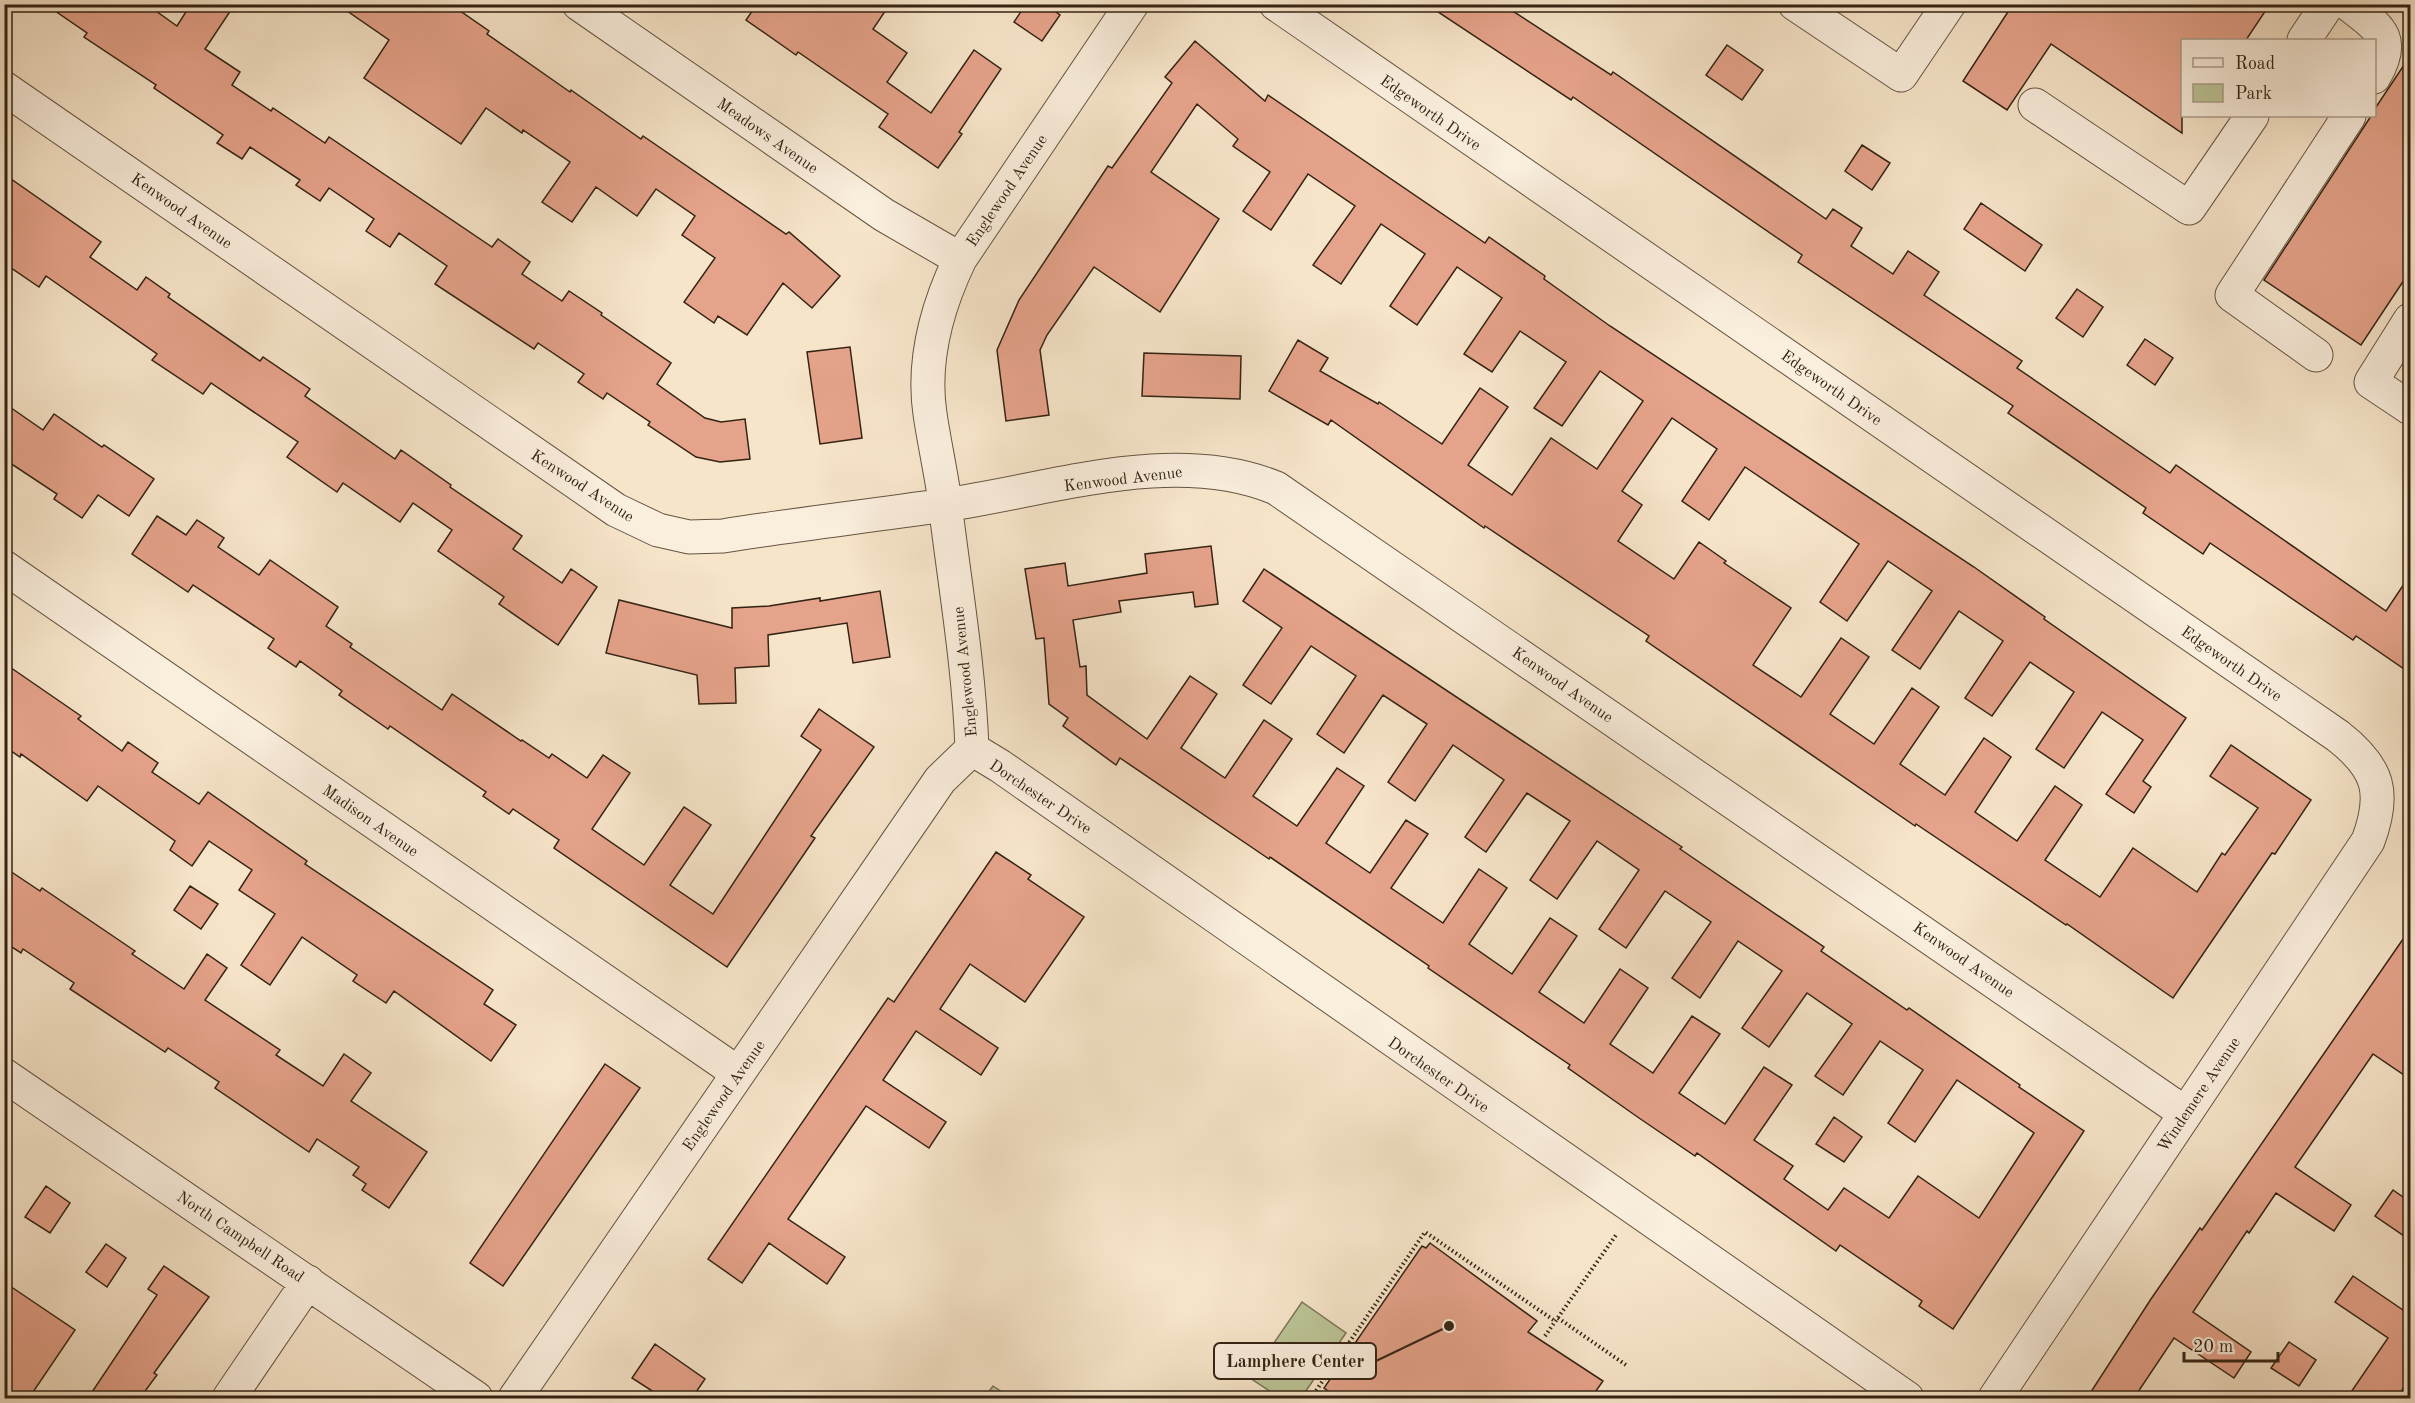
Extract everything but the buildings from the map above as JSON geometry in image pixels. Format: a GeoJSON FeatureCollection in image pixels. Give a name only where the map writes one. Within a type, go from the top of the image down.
{"type":"FeatureCollection","features":[{"type":"Feature","properties":{"kind":"street","name":"Meadows Avenue"},"geometry":{"type":"LineString","coordinates":[[579,4],[884,215],[960,259]]}},
{"type":"Feature","properties":{"kind":"street","name":"Englewood Avenue"},"geometry":{"type":"LineString","coordinates":[[515,1398],[940,780],[972,750],[970,700],[940,467],[929,412],[928,375],[932,335],[939,310],[960,259],[1132,4]]}},
{"type":"Feature","properties":{"kind":"street","name":"Edgeworth Drive"},"geometry":{"type":"LineString","coordinates":[[1276,4],[2338,736],[2352,747],[2376,782]]}},
{"type":"Feature","properties":{"kind":"street"},"geometry":{"type":"LineString","coordinates":[[1795,4],[1901,75],[1949,4]]}},
{"type":"Feature","properties":{"kind":"street"},"geometry":{"type":"LineString","coordinates":[[2305,39],[2328,4]]}},
{"type":"Feature","properties":{"kind":"street"},"geometry":{"type":"LineString","coordinates":[[2348,4],[2370,21],[2383,35],[2386,49],[2376,72]]}},
{"type":"Feature","properties":{"kind":"street","name":"Kenwood Avenue"},"geometry":{"type":"LineString","coordinates":[[4,88],[616,510],[658,530],[689,537],[723,536],[945,505],[1118,475],[1185,469],[1239,475],[1276,488],[2185,1113]]}},
{"type":"Feature","properties":{"kind":"street"},"geometry":{"type":"LineString","coordinates":[[2035,105],[2189,208],[2251,117]]}},
{"type":"Feature","properties":{"kind":"street"},"geometry":{"type":"LineString","coordinates":[[2316,355],[2232,295],[2348,117]]}},
{"type":"Feature","properties":{"kind":"street"},"geometry":{"type":"LineString","coordinates":[[2410,320],[2371,382],[2410,408]]}},
{"type":"Feature","properties":{"kind":"street","name":"Madison Avenue"},"geometry":{"type":"LineString","coordinates":[[4,567],[738,1072]]}},
{"type":"Feature","properties":{"kind":"street","name":"Dorchester Drive"},"geometry":{"type":"LineString","coordinates":[[972,750],[1000,766],[1907,1398]]}},
{"type":"Feature","properties":{"kind":"street","name":"Windemere Avenue"},"geometry":{"type":"LineString","coordinates":[[1995,1398],[2368,842],[2377,819],[2379,800],[2376,782]]}},
{"type":"Feature","properties":{"kind":"street","name":"North Campbell Road"},"geometry":{"type":"LineString","coordinates":[[4,1075],[476,1398]]}},
{"type":"Feature","properties":{"kind":"street"},"geometry":{"type":"LineString","coordinates":[[230,1398],[308,1282]]}},
{"type":"Feature","properties":{"kind":"path"},"geometry":{"type":"LineString","coordinates":[[1311,1398],[1425,1232],[1626,1365]]}},
{"type":"Feature","properties":{"kind":"path"},"geometry":{"type":"LineString","coordinates":[[1545,1336],[1618,1232]]}},
{"type":"Feature","properties":{"kind":"green space"},"geometry":{"type":"Polygon","coordinates":[[[1302,1302],[1346,1333],[1301,1398],[1280,1398],[1250,1378],[1302,1302]]]}},
{"type":"Feature","properties":{"kind":"green space"},"geometry":{"type":"Polygon","coordinates":[[[993,1386],[1011,1398],[984,1398],[993,1386]]]}},
{"type":"Feature","properties":{"kind":"place","name":"Lamphere Center"},"geometry":{"type":"Point","coordinates":[1449,1326]}}]}
